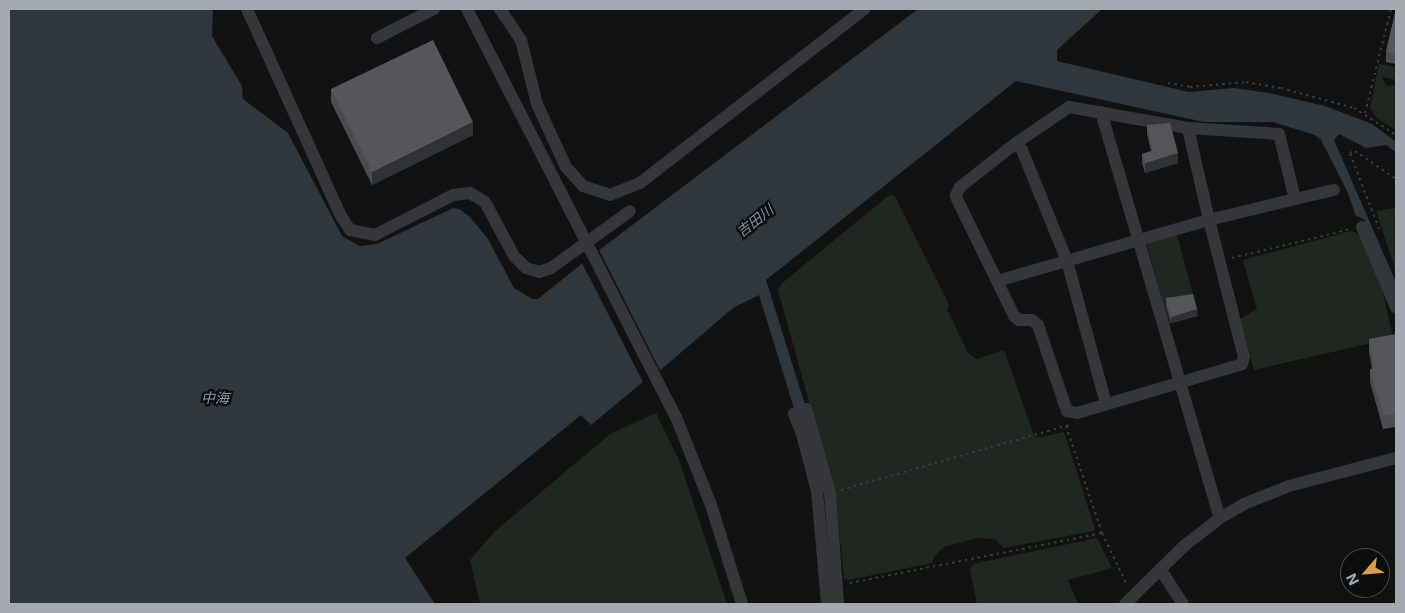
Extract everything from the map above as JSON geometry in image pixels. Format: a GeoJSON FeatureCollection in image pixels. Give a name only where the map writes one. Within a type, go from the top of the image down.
{"type":"FeatureCollection","features":[{"type":"Feature","properties":{"kind":"street"},"geometry":{"type":"LineString","coordinates":[[247,9],[341,216],[350,230],[375,235],[453,195],[470,192],[485,202],[514,256],[526,268],[539,272],[547,270],[587,247],[630,211]]}},
{"type":"Feature","properties":{"kind":"street"},"geometry":{"type":"LineString","coordinates":[[377,38],[434,9]]}},
{"type":"Feature","properties":{"kind":"street"},"geometry":{"type":"LineString","coordinates":[[467,9],[676,418],[711,505],[742,604]]}},
{"type":"Feature","properties":{"kind":"street"},"geometry":{"type":"LineString","coordinates":[[500,9],[521,40],[532,91],[560,158],[583,186],[610,195],[640,183],[864,9]]}},
{"type":"Feature","properties":{"kind":"street"},"geometry":{"type":"LineString","coordinates":[[1188,128],[1243,362],[1180,383],[1076,413],[1063,408],[1038,325],[1032,320],[1017,319],[956,195],[960,187],[1062,108],[1101,112],[1188,128],[1279,134],[1295,199]]}},
{"type":"Feature","properties":{"kind":"street"},"geometry":{"type":"LineString","coordinates":[[1101,112],[1220,518]]}},
{"type":"Feature","properties":{"kind":"street"},"geometry":{"type":"LineString","coordinates":[[1016,143],[1022,150],[1067,262],[1106,404]]}},
{"type":"Feature","properties":{"kind":"street"},"geometry":{"type":"LineString","coordinates":[[997,281],[1138,242],[1209,220],[1334,190]]}},
{"type":"Feature","properties":{"kind":"street"},"geometry":{"type":"LineString","coordinates":[[1362,227],[1396,308]]}},
{"type":"Feature","properties":{"kind":"street"},"geometry":{"type":"LineString","coordinates":[[799,412],[806,409],[807,433],[831,586],[838,604]]}},
{"type":"Feature","properties":{"kind":"street"},"geometry":{"type":"LineString","coordinates":[[807,433],[830,493],[831,586],[827,604]]}},
{"type":"Feature","properties":{"kind":"street"},"geometry":{"type":"LineString","coordinates":[[1125,604],[1160,568],[1220,518],[1290,486],[1396,458]]}},
{"type":"Feature","properties":{"kind":"street"},"geometry":{"type":"LineString","coordinates":[[1160,568],[1183,604]]}},
{"type":"Feature","properties":{"kind":"path"},"geometry":{"type":"LineString","coordinates":[[1365,114],[1391,9]]}},
{"type":"Feature","properties":{"kind":"path"},"geometry":{"type":"LineString","coordinates":[[1168,83],[1190,86],[1231,82],[1272,86],[1326,99],[1365,114],[1396,135]]}},
{"type":"Feature","properties":{"kind":"path"},"geometry":{"type":"LineString","coordinates":[[1378,229],[1350,153],[1355,152],[1396,179]]}},
{"type":"Feature","properties":{"kind":"path"},"geometry":{"type":"LineString","coordinates":[[1220,262],[1362,227]]}},
{"type":"Feature","properties":{"kind":"path"},"geometry":{"type":"LineString","coordinates":[[1066,426],[1102,533],[1126,583]]}},
{"type":"Feature","properties":{"kind":"path"},"geometry":{"type":"LineString","coordinates":[[830,493],[1014,442]]}},
{"type":"Feature","properties":{"kind":"path"},"geometry":{"type":"LineString","coordinates":[[831,586],[1102,533]]}},
{"type":"Feature","properties":{"kind":"shaded area"},"geometry":{"type":"Polygon","coordinates":[[[1379,64],[1396,67],[1396,80],[1381,77],[1387,86],[1396,85],[1396,130],[1376,117],[1370,108],[1379,64]]]}},
{"type":"Feature","properties":{"kind":"shaded area"},"geometry":{"type":"Polygon","coordinates":[[[894,195],[949,305],[947,309],[968,353],[977,359],[1004,350],[1034,435],[1037,438],[1064,432],[1095,529],[1093,531],[1004,548],[995,539],[977,538],[944,547],[934,556],[932,563],[848,580],[844,578],[836,499],[778,290],[781,284],[888,196],[894,195]]]}},
{"type":"Feature","properties":{"kind":"shaded area"},"geometry":{"type":"Polygon","coordinates":[[[1396,208],[1396,271],[1376,211],[1396,208]]]}},
{"type":"Feature","properties":{"kind":"shaded area"},"geometry":{"type":"Polygon","coordinates":[[[1351,231],[1359,234],[1382,288],[1393,338],[1254,370],[1240,319],[1257,309],[1243,260],[1351,231]]]}},
{"type":"Feature","properties":{"kind":"shaded area"},"geometry":{"type":"Polygon","coordinates":[[[1177,235],[1199,316],[1168,324],[1147,244],[1177,235]]]}},
{"type":"Feature","properties":{"kind":"shaded area"},"geometry":{"type":"Polygon","coordinates":[[[656,413],[679,460],[727,604],[480,604],[470,560],[494,532],[610,434],[656,413]]]}},
{"type":"Feature","properties":{"kind":"shaded area"},"geometry":{"type":"Polygon","coordinates":[[[1097,538],[1112,568],[1068,580],[1078,604],[977,604],[970,569],[973,564],[1097,538]]]}},
{"type":"Feature","properties":{"kind":"water","name":"中海"},"geometry":{"type":"Polygon","coordinates":[[[9,9],[213,9],[212,36],[242,86],[243,99],[288,133],[342,236],[360,246],[377,244],[453,208],[459,209],[470,217],[488,239],[514,288],[532,299],[538,299],[589,258],[650,376],[591,425],[581,415],[405,558],[435,604],[9,604],[9,9]]]}},
{"type":"Feature","properties":{"kind":"water","name":"吉田川"},"geometry":{"type":"Polygon","coordinates":[[[918,9],[1102,9],[1057,50],[1057,61],[1189,92],[1234,88],[1269,93],[1325,106],[1372,124],[1396,142],[1396,152],[1386,145],[1366,148],[1339,134],[1334,140],[1395,280],[1396,293],[1364,219],[1356,216],[1347,191],[1321,140],[1315,135],[1273,122],[1204,122],[1016,81],[766,280],[805,405],[794,408],[759,295],[733,308],[657,373],[594,254],[918,9]]]}},
{"type":"Feature","properties":{"kind":"pier"},"geometry":{"type":"Polygon","coordinates":[[[598,248],[661,372],[658,375],[593,252],[598,248]]]}},
{"type":"Feature","properties":{"kind":"pier"},"geometry":{"type":"Polygon","coordinates":[[[588,256],[652,378],[644,384],[581,261],[588,256]]]}},
{"type":"Feature","properties":{"kind":"building"},"geometry":{"type":"Polygon","coordinates":[[[1396,9],[1396,55],[1386,52],[1396,9]]]}},
{"type":"Feature","properties":{"kind":"building"},"geometry":{"type":"Polygon","coordinates":[[[433,40],[473,122],[372,172],[331,89],[433,40]]]}},
{"type":"Feature","properties":{"kind":"building"},"geometry":{"type":"Polygon","coordinates":[[[1170,123],[1178,153],[1145,163],[1142,154],[1153,151],[1147,125],[1170,123]]]}},
{"type":"Feature","properties":{"kind":"building"},"geometry":{"type":"Polygon","coordinates":[[[1193,294],[1197,309],[1171,317],[1166,298],[1193,294]]]}},
{"type":"Feature","properties":{"kind":"building"},"geometry":{"type":"Polygon","coordinates":[[[1396,334],[1396,414],[1383,416],[1370,369],[1374,368],[1369,339],[1396,334]]]}}]}
